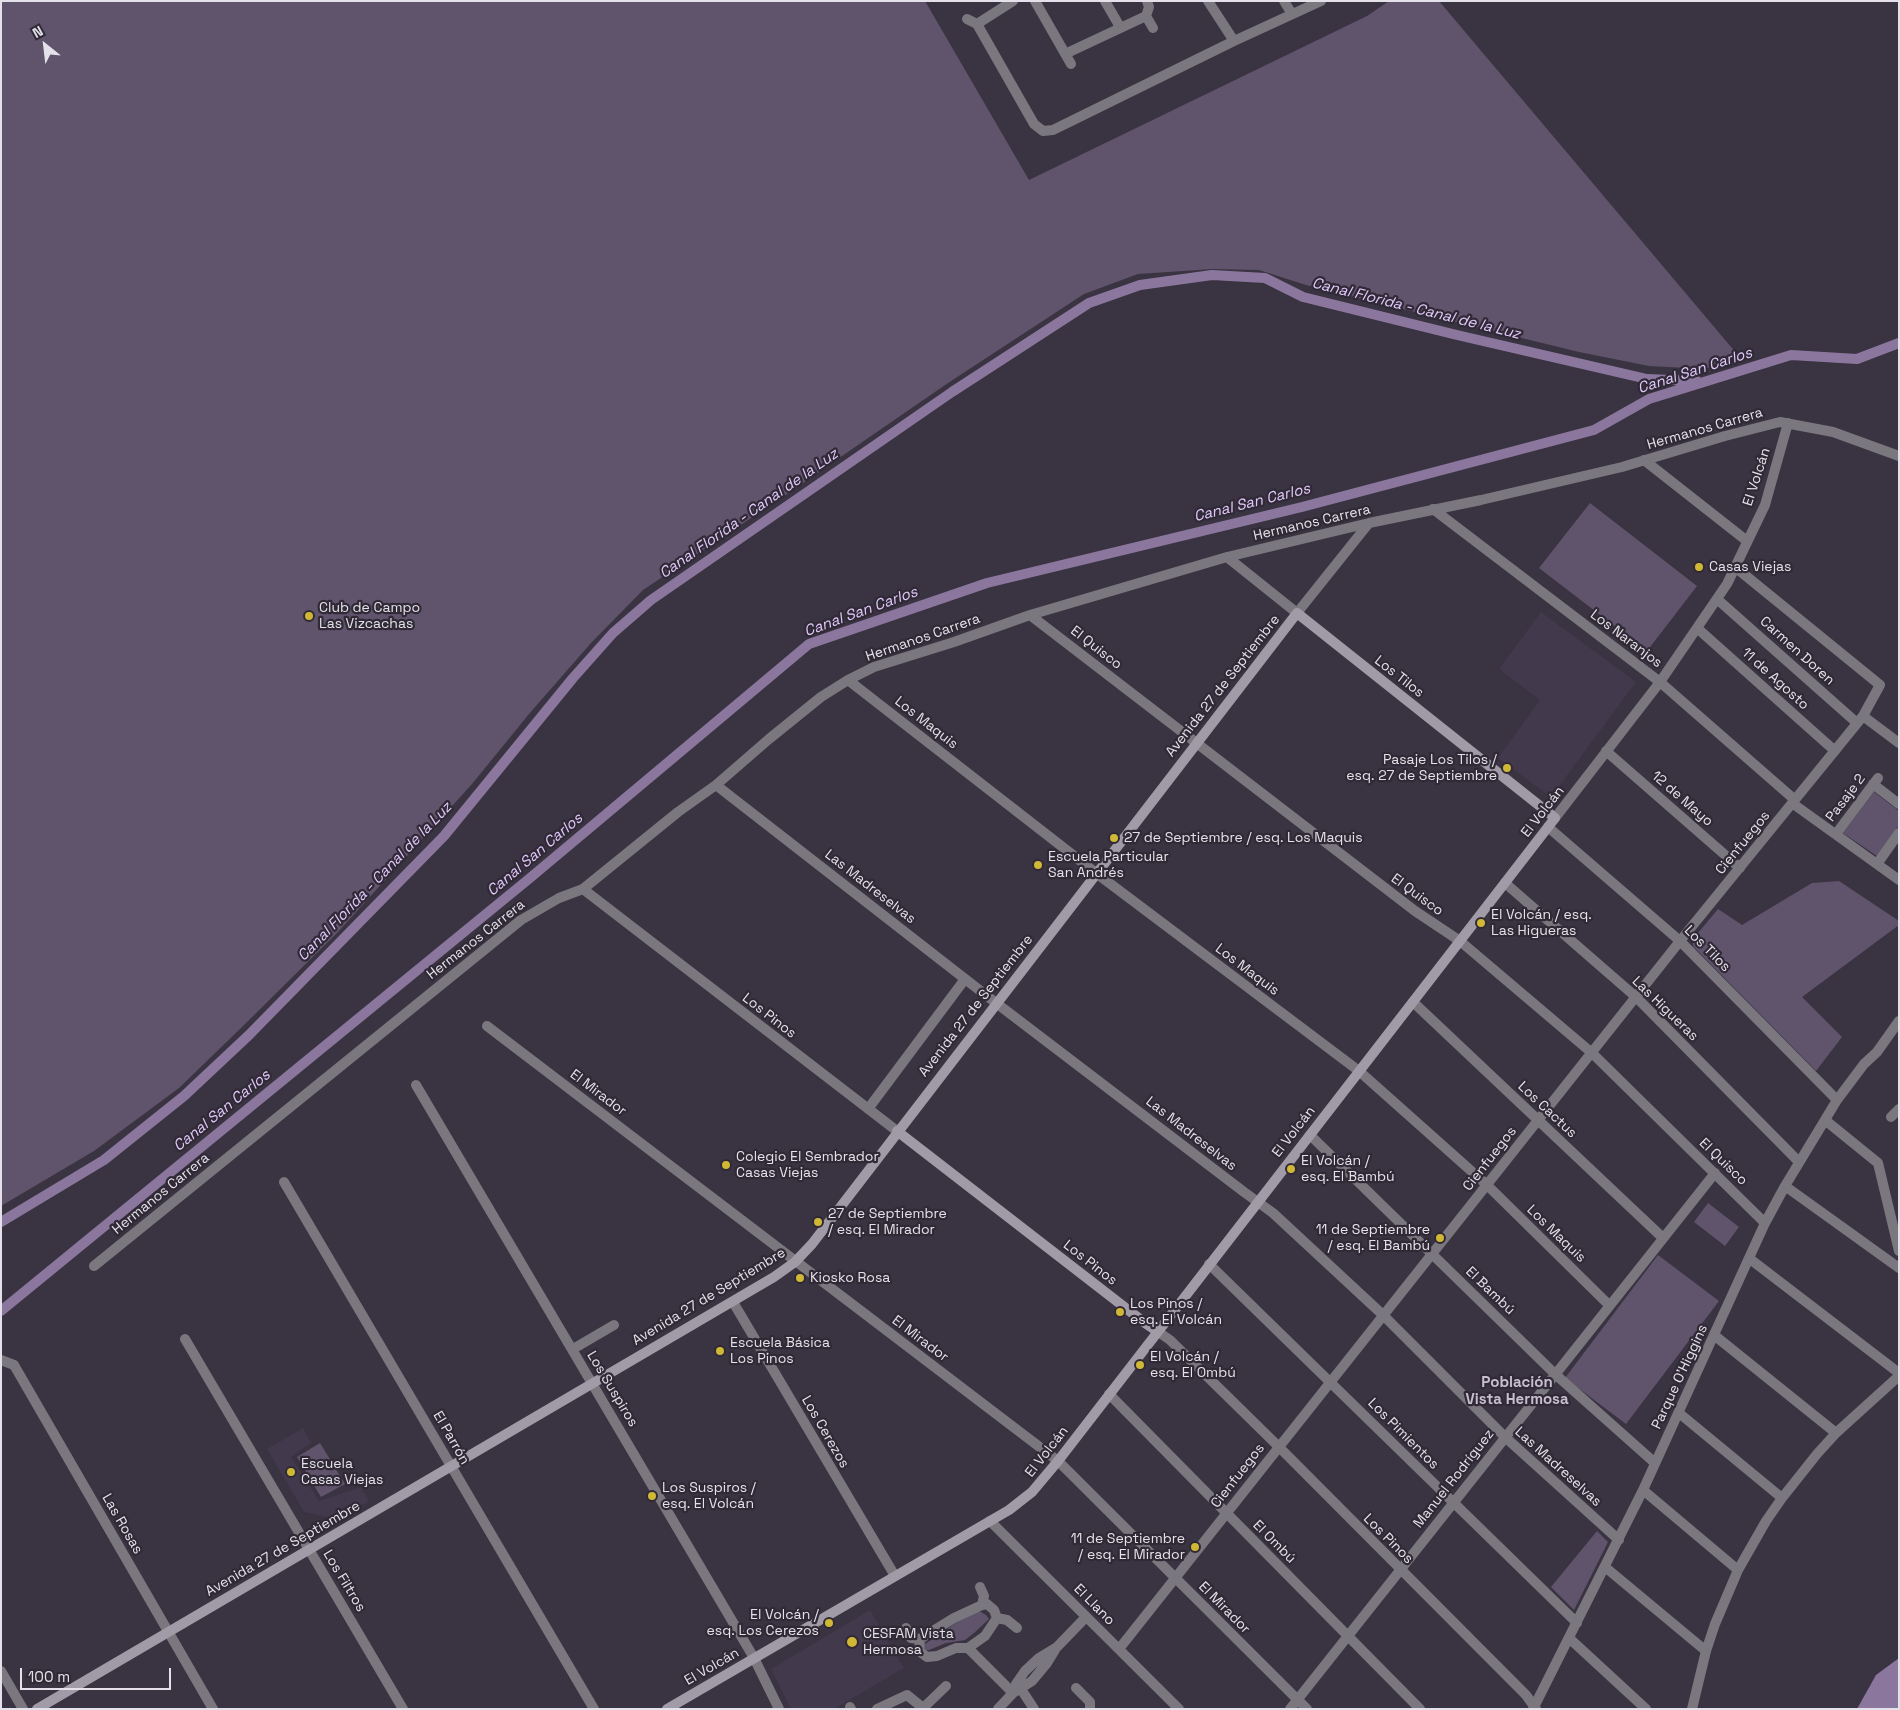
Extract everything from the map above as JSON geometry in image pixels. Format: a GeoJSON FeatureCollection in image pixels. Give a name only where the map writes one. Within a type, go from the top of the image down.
{"type":"FeatureCollection","features":[{"type":"Feature","properties":{"kind":"street"},"geometry":{"type":"LineString","coordinates":[[977,24],[1012,1]]}},
{"type":"Feature","properties":{"kind":"street"},"geometry":{"type":"LineString","coordinates":[[1035,1],[1071,64]]}},
{"type":"Feature","properties":{"kind":"street"},"geometry":{"type":"LineString","coordinates":[[1106,1],[1120,27]]}},
{"type":"Feature","properties":{"kind":"street"},"geometry":{"type":"LineString","coordinates":[[1065,54],[1146,16],[1150,7],[1147,1]]}},
{"type":"Feature","properties":{"kind":"street"},"geometry":{"type":"LineString","coordinates":[[1208,1],[1234,41]]}},
{"type":"Feature","properties":{"kind":"street"},"geometry":{"type":"LineString","coordinates":[[1284,1],[1292,14]]}},
{"type":"Feature","properties":{"kind":"street"},"geometry":{"type":"LineString","coordinates":[[967,18],[977,24],[1034,124],[1043,131],[1053,130],[1234,41],[1321,1]]}},
{"type":"Feature","properties":{"kind":"street"},"geometry":{"type":"LineString","coordinates":[[1146,16],[1153,28]]}},
{"type":"Feature","properties":{"kind":"street","name":"Hermanos Carrera"},"geometry":{"type":"LineString","coordinates":[[94,1266],[521,920],[559,898],[583,889],[678,812],[716,785],[821,697],[874,667],[954,642],[1030,615],[1227,557],[1369,523],[1564,481],[1780,422],[1834,432],[1899,456]]}},
{"type":"Feature","properties":{"kind":"street","name":"El Volcán"},"geometry":{"type":"LineString","coordinates":[[667,1709],[990,1521],[1025,1498],[1038,1486],[1660,682],[1727,584],[1765,505],[1788,424]]}},
{"type":"Feature","properties":{"kind":"street"},"geometry":{"type":"LineString","coordinates":[[1644,460],[1747,542]]}},
{"type":"Feature","properties":{"kind":"street","name":"Los Naranjos"},"geometry":{"type":"LineString","coordinates":[[1432,510],[1660,682],[1794,802],[1899,880]]}},
{"type":"Feature","properties":{"kind":"street","name":"Avenida 27 de Septiembre"},"geometry":{"type":"LineString","coordinates":[[37,1709],[733,1302],[795,1262],[812,1244],[1196,743],[1369,523]]}},
{"type":"Feature","properties":{"kind":"street","name":"Los Tilos"},"geometry":{"type":"LineString","coordinates":[[1227,557],[1555,818]]}},
{"type":"Feature","properties":{"kind":"street","name":"Cienfuegos"},"geometry":{"type":"LineString","coordinates":[[1119,1649],[1636,997],[1860,720],[1880,686],[1735,567]]}},
{"type":"Feature","properties":{"kind":"street","name":"Carmen Doren"},"geometry":{"type":"LineString","coordinates":[[1717,599],[1860,720],[1899,743]]}},
{"type":"Feature","properties":{"kind":"street","name":"El Quisco"},"geometry":{"type":"LineString","coordinates":[[1030,615],[1415,911],[1460,941],[1592,1053],[1765,1223]]}},
{"type":"Feature","properties":{"kind":"street","name":"11 de Agosto"},"geometry":{"type":"LineString","coordinates":[[1697,628],[1835,751]]}},
{"type":"Feature","properties":{"kind":"street","name":"Los Maquis"},"geometry":{"type":"LineString","coordinates":[[848,680],[1096,873],[1359,1071],[1487,1185],[1609,1305]]}},
{"type":"Feature","properties":{"kind":"street","name":"12 de Mayo"},"geometry":{"type":"LineString","coordinates":[[1606,751],[1740,868]]}},
{"type":"Feature","properties":{"kind":"street","name":"Pasaje 2"},"geometry":{"type":"LineString","coordinates":[[1836,834],[1876,782],[1899,804]]}},
{"type":"Feature","properties":{"kind":"street","name":"Las Madreselvas"},"geometry":{"type":"LineString","coordinates":[[716,785],[965,979],[1273,1213],[1384,1315],[1505,1437],[1619,1540]]}},
{"type":"Feature","properties":{"kind":"street","name":"Los Tilos"},"geometry":{"type":"LineString","coordinates":[[1548,828],[1680,942],[1837,1100]]}},
{"type":"Feature","properties":{"kind":"street"},"geometry":{"type":"LineString","coordinates":[[1876,864],[1899,833]]}},
{"type":"Feature","properties":{"kind":"street","name":"Las Higueras"},"geometry":{"type":"LineString","coordinates":[[1505,883],[1636,997],[1800,1162]]}},
{"type":"Feature","properties":{"kind":"street","name":"Los Pinos"},"geometry":{"type":"LineString","coordinates":[[583,889],[1145,1323],[1170,1340],[1526,1695],[1534,1708]]}},
{"type":"Feature","properties":{"kind":"street"},"geometry":{"type":"LineString","coordinates":[[868,1109],[965,979]]}},
{"type":"Feature","properties":{"kind":"street","name":"Los Cactus"},"geometry":{"type":"LineString","coordinates":[[1413,1002],[1663,1238]]}},
{"type":"Feature","properties":{"kind":"street","name":"Parque O'Higgins"},"geometry":{"type":"LineString","coordinates":[[1534,1708],[1656,1463],[1765,1223],[1837,1100],[1864,1064],[1877,1052],[1899,1021]]}},
{"type":"Feature","properties":{"kind":"street","name":"El Mirador"},"geometry":{"type":"LineString","coordinates":[[487,1026],[1058,1461],[1307,1709]]}},
{"type":"Feature","properties":{"kind":"street","name":"Los Suspiros"},"geometry":{"type":"LineString","coordinates":[[416,1085],[754,1658],[779,1709]]}},
{"type":"Feature","properties":{"kind":"street"},"geometry":{"type":"LineString","coordinates":[[1824,1120],[1878,1163],[1899,1251]]}},
{"type":"Feature","properties":{"kind":"street","name":"El Bambú"},"geometry":{"type":"LineString","coordinates":[[1310,1135],[1555,1374],[1656,1463]]}},
{"type":"Feature","properties":{"kind":"street","name":"Manuel Rodríguez"},"geometry":{"type":"LineString","coordinates":[[1290,1709],[1715,1173]]}},
{"type":"Feature","properties":{"kind":"street","name":"El Parrón"},"geometry":{"type":"LineString","coordinates":[[284,1182],[594,1709]]}},
{"type":"Feature","properties":{"kind":"street"},"geometry":{"type":"LineString","coordinates":[[1785,1186],[1899,1268]]}},
{"type":"Feature","properties":{"kind":"street"},"geometry":{"type":"LineString","coordinates":[[1692,1709],[1706,1651],[1718,1615],[1738,1570],[1766,1521],[1805,1468],[1836,1433],[1899,1374],[1750,1259]]}},
{"type":"Feature","properties":{"kind":"street","name":"Los Pimientos"},"geometry":{"type":"LineString","coordinates":[[1209,1264],[1577,1623]]}},
{"type":"Feature","properties":{"kind":"street","name":"Los Cerezos"},"geometry":{"type":"LineString","coordinates":[[733,1302],[894,1576]]}},
{"type":"Feature","properties":{"kind":"street"},"geometry":{"type":"LineString","coordinates":[[572,1349],[614,1325]]}},
{"type":"Feature","properties":{"kind":"street"},"geometry":{"type":"LineString","coordinates":[[1714,1335],[1836,1433]]}},
{"type":"Feature","properties":{"kind":"street","name":"Los Filtros"},"geometry":{"type":"LineString","coordinates":[[185,1339],[404,1709]]}},
{"type":"Feature","properties":{"kind":"street","name":"Las Rosas"},"geometry":{"type":"LineString","coordinates":[[1,1360],[14,1365],[214,1709]]}},
{"type":"Feature","properties":{"kind":"street","name":"El Ombú"},"geometry":{"type":"LineString","coordinates":[[1109,1394],[1420,1709]]}},
{"type":"Feature","properties":{"kind":"street"},"geometry":{"type":"LineString","coordinates":[[1679,1413],[1782,1498]]}},
{"type":"Feature","properties":{"kind":"street"},"geometry":{"type":"LineString","coordinates":[[1643,1490],[1738,1570]]}},
{"type":"Feature","properties":{"kind":"street","name":"El Llano"},"geometry":{"type":"LineString","coordinates":[[990,1521],[1179,1709]]}},
{"type":"Feature","properties":{"kind":"street"},"geometry":{"type":"LineString","coordinates":[[1605,1567],[1706,1651]]}},
{"type":"Feature","properties":{"kind":"street"},"geometry":{"type":"LineString","coordinates":[[980,1587],[984,1596],[982,1605]]}},
{"type":"Feature","properties":{"kind":"street"},"geometry":{"type":"LineString","coordinates":[[906,1628],[911,1638],[920,1639],[954,1618],[987,1604],[994,1610],[997,1618]]}},
{"type":"Feature","properties":{"kind":"street"},"geometry":{"type":"LineString","coordinates":[[1017,1691],[1016,1684],[1025,1671],[1039,1658],[1057,1646],[1086,1617]]}},
{"type":"Feature","properties":{"kind":"street"},"geometry":{"type":"LineString","coordinates":[[997,1618],[1007,1620],[1017,1628]]}},
{"type":"Feature","properties":{"kind":"street"},"geometry":{"type":"LineString","coordinates":[[920,1639],[919,1651],[927,1657],[936,1656],[956,1648],[968,1648],[985,1636],[997,1618]]}},
{"type":"Feature","properties":{"kind":"street"},"geometry":{"type":"LineString","coordinates":[[1569,1638],[1646,1709]]}},
{"type":"Feature","properties":{"kind":"street"},"geometry":{"type":"LineString","coordinates":[[968,1648],[1017,1691],[1034,1709]]}},
{"type":"Feature","properties":{"kind":"street"},"geometry":{"type":"LineString","coordinates":[[1,1671],[23,1709]]}},
{"type":"Feature","properties":{"kind":"street"},"geometry":{"type":"LineString","coordinates":[[876,1709],[907,1695],[922,1708],[946,1686]]}},
{"type":"Feature","properties":{"kind":"street"},"geometry":{"type":"LineString","coordinates":[[1076,1688],[1090,1702],[1090,1709]]}},
{"type":"Feature","properties":{"kind":"street"},"geometry":{"type":"LineString","coordinates":[[998,1709],[1017,1691]]}},
{"type":"Feature","properties":{"kind":"shaded area","name":"Club de Campo Las Vizcachas"},"geometry":{"type":"Polygon","coordinates":[[[1,1],[925,1],[1029,180],[1367,16],[1389,1],[1439,1],[1737,354],[1706,369],[1649,366],[1579,352],[1460,323],[1306,285],[1259,270],[1213,269],[1138,274],[1084,294],[948,383],[643,590],[591,643],[529,714],[472,784],[338,932],[179,1088],[94,1151],[1,1206],[1,1]]]}},
{"type":"Feature","properties":{"kind":"shaded area"},"geometry":{"type":"Polygon","coordinates":[[[1590,503],[1697,586],[1647,651],[1539,568],[1590,503]]]}},
{"type":"Feature","properties":{"kind":"shaded area"},"geometry":{"type":"Polygon","coordinates":[[[1541,612],[1636,682],[1551,797],[1498,758],[1540,700],[1499,669],[1541,612]]]}},
{"type":"Feature","properties":{"kind":"shaded area"},"geometry":{"type":"Polygon","coordinates":[[[1874,792],[1899,811],[1899,825],[1877,856],[1843,833],[1874,792]]]}},
{"type":"Feature","properties":{"kind":"shaded area"},"geometry":{"type":"Polygon","coordinates":[[[1839,881],[1899,921],[1899,925],[1802,997],[1842,1037],[1816,1071],[1693,946],[1693,939],[1718,909],[1742,925],[1812,883],[1839,881]]]}},
{"type":"Feature","properties":{"kind":"shaded area"},"geometry":{"type":"Polygon","coordinates":[[[1708,1203],[1739,1227],[1725,1246],[1694,1222],[1708,1203]]]}},
{"type":"Feature","properties":{"kind":"shaded area"},"geometry":{"type":"Polygon","coordinates":[[[1658,1255],[1719,1301],[1626,1424],[1565,1378],[1658,1255]]]}},
{"type":"Feature","properties":{"kind":"shaded area","name":"Escuela Casas Viejas"},"geometry":{"type":"Polygon","coordinates":[[[303,1428],[311,1443],[291,1457],[319,1501],[361,1487],[369,1502],[331,1518],[304,1512],[267,1449],[303,1428]]]}},
{"type":"Feature","properties":{"kind":"shaded area"},"geometry":{"type":"Polygon","coordinates":[[[320,1443],[345,1484],[321,1497],[297,1457],[320,1443]]]}},
{"type":"Feature","properties":{"kind":"shaded area"},"geometry":{"type":"Polygon","coordinates":[[[1597,1531],[1608,1542],[1574,1610],[1551,1587],[1597,1531]]]}},
{"type":"Feature","properties":{"kind":"shaded area","name":"CESFAM Vista Hermosa"},"geometry":{"type":"Polygon","coordinates":[[[870,1610],[904,1668],[834,1709],[791,1709],[771,1669],[870,1610]]]}},
{"type":"Feature","properties":{"kind":"shaded area"},"geometry":{"type":"Polygon","coordinates":[[[979,1611],[989,1619],[965,1640],[946,1643],[929,1650],[925,1650],[922,1646],[972,1612],[979,1611]]]}},
{"type":"Feature","properties":{"kind":"shaded area"},"geometry":{"type":"Polygon","coordinates":[[[1899,1658],[1899,1709],[1857,1709],[1876,1675],[1899,1658]]]}},
{"type":"Feature","properties":{"kind":"waterway","name":"Canal Florida - Canal de la Luz"},"geometry":{"type":"LineString","coordinates":[[1,1222],[104,1160],[184,1096],[249,1035],[444,836],[573,678],[613,633],[651,600],[952,392],[1089,303],[1140,285],[1212,275],[1265,278],[1303,297],[1457,335],[1647,379],[1697,381]]}},
{"type":"Feature","properties":{"kind":"waterway","name":"Canal San Carlos"},"geometry":{"type":"LineString","coordinates":[[1,1311],[530,878],[809,644],[987,583],[1302,507],[1594,430],[1649,399],[1791,355],[1857,359],[1899,343]]}},
{"type":"Feature","properties":{"kind":"place","name":"Casas Viejas"},"geometry":{"type":"Point","coordinates":[1699,567]}},
{"type":"Feature","properties":{"kind":"place","name":"Club de Campo Las Vizcachas"},"geometry":{"type":"Point","coordinates":[309,616]}},
{"type":"Feature","properties":{"kind":"place","name":"Pasaje Los Tilos / esq. 27 de Septiembre"},"geometry":{"type":"Point","coordinates":[1507,768]}},
{"type":"Feature","properties":{"kind":"place","name":"27 de Septiembre / esq. Los Maquis"},"geometry":{"type":"Point","coordinates":[1114,838]}},
{"type":"Feature","properties":{"kind":"place","name":"Escuela Particular San Andrés"},"geometry":{"type":"Point","coordinates":[1038,865]}},
{"type":"Feature","properties":{"kind":"place","name":"El Volcán / esq. Las Higueras"},"geometry":{"type":"Point","coordinates":[1481,923]}},
{"type":"Feature","properties":{"kind":"place","name":"Colegio El Sembrador Casas Viejas"},"geometry":{"type":"Point","coordinates":[726,1165]}},
{"type":"Feature","properties":{"kind":"place","name":"El Volcán / esq. El Bambú"},"geometry":{"type":"Point","coordinates":[1291,1169]}},
{"type":"Feature","properties":{"kind":"place","name":"27 de Septiembre / esq. El Mirador"},"geometry":{"type":"Point","coordinates":[818,1222]}},
{"type":"Feature","properties":{"kind":"place","name":"11 de Septiembre / esq. El Bambú"},"geometry":{"type":"Point","coordinates":[1440,1238]}},
{"type":"Feature","properties":{"kind":"place","name":"Kiosko Rosa"},"geometry":{"type":"Point","coordinates":[800,1278]}},
{"type":"Feature","properties":{"kind":"place","name":"Los Pinos / esq. El Volcán"},"geometry":{"type":"Point","coordinates":[1120,1312]}},
{"type":"Feature","properties":{"kind":"place","name":"Escuela Básica Los Pinos"},"geometry":{"type":"Point","coordinates":[720,1351]}},
{"type":"Feature","properties":{"kind":"place","name":"El Volcán / esq. El Ombú"},"geometry":{"type":"Point","coordinates":[1140,1365]}},
{"type":"Feature","properties":{"kind":"place","name":"Escuela Casas Viejas"},"geometry":{"type":"Point","coordinates":[291,1472]}},
{"type":"Feature","properties":{"kind":"place","name":"Los Suspiros / esq. El Volcán"},"geometry":{"type":"Point","coordinates":[652,1496]}},
{"type":"Feature","properties":{"kind":"place","name":"11 de Septiembre / esq. El Mirador"},"geometry":{"type":"Point","coordinates":[1195,1547]}},
{"type":"Feature","properties":{"kind":"place","name":"El Volcán / esq. Los Cerezos"},"geometry":{"type":"Point","coordinates":[829,1623]}},
{"type":"Feature","properties":{"kind":"place","name":"CESFAM Vista Hermosa"},"geometry":{"type":"Point","coordinates":[852,1642]}},
{"type":"Feature","properties":{"kind":"district","name":"Población Vista Hermosa"},"geometry":{"type":"Point","coordinates":[1517,1392]}}]}
